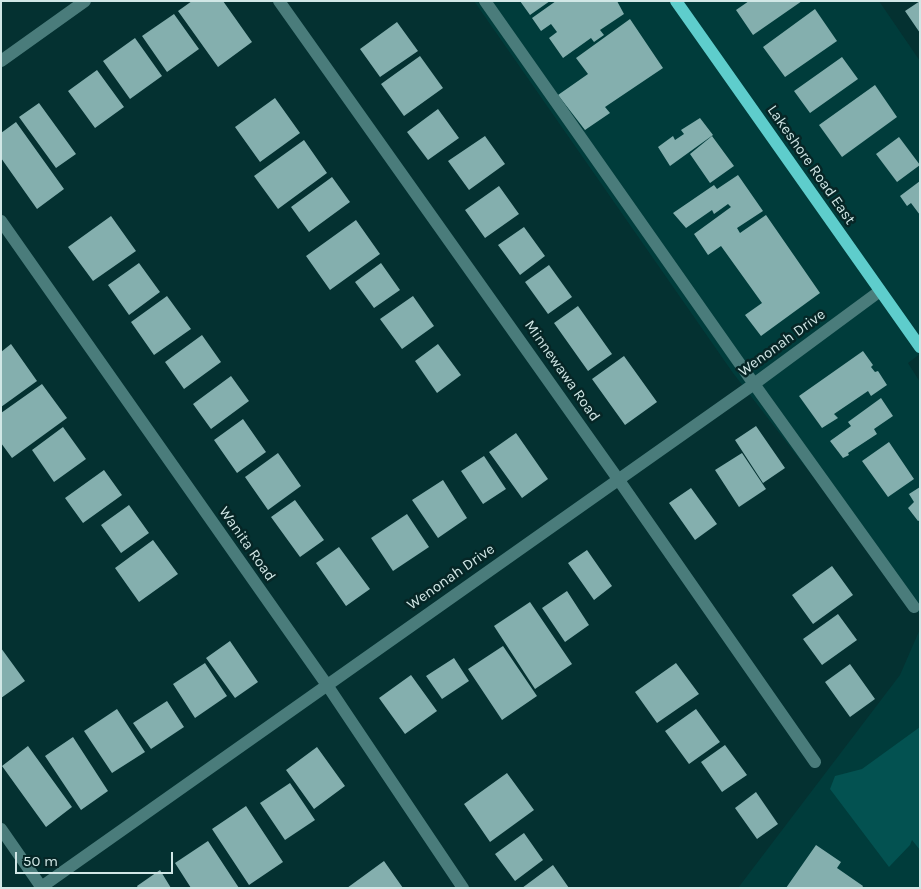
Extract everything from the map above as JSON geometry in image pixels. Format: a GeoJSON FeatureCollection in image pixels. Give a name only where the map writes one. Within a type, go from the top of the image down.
{"type":"FeatureCollection","features":[{"type":"Feature","properties":{"kind":"main road","name":"Lakeshore Road East"},"geometry":{"type":"LineString","coordinates":[[676,1],[920,347]]}},
{"type":"Feature","properties":{"kind":"street"},"geometry":{"type":"LineString","coordinates":[[1,60],[85,1]]}},
{"type":"Feature","properties":{"kind":"street","name":"Minnewawa Road"},"geometry":{"type":"LineString","coordinates":[[279,1],[816,762]]}},
{"type":"Feature","properties":{"kind":"street"},"geometry":{"type":"LineString","coordinates":[[485,1],[754,384],[914,607]]}},
{"type":"Feature","properties":{"kind":"street","name":"Wanita Road"},"geometry":{"type":"LineString","coordinates":[[1,221],[327,685],[462,888]]}},
{"type":"Feature","properties":{"kind":"street","name":"Wenonah Drive"},"geometry":{"type":"LineString","coordinates":[[41,887],[754,384],[880,291]]}},
{"type":"Feature","properties":{"kind":"street"},"geometry":{"type":"LineString","coordinates":[[1,830],[41,887]]}},
{"type":"Feature","properties":{"kind":"shaded area"},"geometry":{"type":"Polygon","coordinates":[[[474,1],[879,1],[920,61],[920,354],[908,363],[920,382],[920,615],[733,373],[474,1]]]}},
{"type":"Feature","properties":{"kind":"shaded area"},"geometry":{"type":"Polygon","coordinates":[[[920,629],[920,888],[738,888],[900,675],[920,629]]]}},
{"type":"Feature","properties":{"kind":"shaded area"},"geometry":{"type":"Polygon","coordinates":[[[920,727],[920,850],[912,840],[910,845],[889,867],[830,789],[835,776],[862,769],[920,727]]]}},
{"type":"Feature","properties":{"kind":"building"},"geometry":{"type":"Polygon","coordinates":[[[192,1],[223,1],[252,42],[218,67],[178,11],[192,1]]]}},
{"type":"Feature","properties":{"kind":"building"},"geometry":{"type":"Polygon","coordinates":[[[520,1],[550,1],[530,15],[520,1]]]}},
{"type":"Feature","properties":{"kind":"building"},"geometry":{"type":"Polygon","coordinates":[[[556,1],[617,1],[624,14],[600,30],[604,35],[594,42],[591,38],[563,58],[549,38],[557,32],[551,24],[541,31],[532,18],[556,1]]]}},
{"type":"Feature","properties":{"kind":"building"},"geometry":{"type":"Polygon","coordinates":[[[749,1],[802,1],[753,35],[736,10],[749,1]]]}},
{"type":"Feature","properties":{"kind":"building"},"geometry":{"type":"Polygon","coordinates":[[[920,1],[920,33],[905,11],[920,1]]]}},
{"type":"Feature","properties":{"kind":"building"},"geometry":{"type":"Polygon","coordinates":[[[815,9],[837,41],[785,77],[763,47],[815,9]]]}},
{"type":"Feature","properties":{"kind":"building"},"geometry":{"type":"Polygon","coordinates":[[[174,14],[199,49],[167,72],[142,36],[174,14]]]}},
{"type":"Feature","properties":{"kind":"building"},"geometry":{"type":"Polygon","coordinates":[[[630,19],[663,68],[605,107],[610,113],[585,130],[558,95],[588,74],[576,58],[630,19]]]}},
{"type":"Feature","properties":{"kind":"building"},"geometry":{"type":"Polygon","coordinates":[[[397,22],[418,51],[380,77],[360,49],[397,22]]]}},
{"type":"Feature","properties":{"kind":"building"},"geometry":{"type":"Polygon","coordinates":[[[135,38],[162,76],[130,99],[103,61],[135,38]]]}},
{"type":"Feature","properties":{"kind":"building"},"geometry":{"type":"Polygon","coordinates":[[[420,56],[443,88],[404,116],[381,84],[420,56]]]}},
{"type":"Feature","properties":{"kind":"building"},"geometry":{"type":"Polygon","coordinates":[[[842,57],[858,79],[810,113],[794,91],[842,57]]]}},
{"type":"Feature","properties":{"kind":"building"},"geometry":{"type":"Polygon","coordinates":[[[97,70],[124,107],[95,128],[68,91],[97,70]]]}},
{"type":"Feature","properties":{"kind":"building"},"geometry":{"type":"Polygon","coordinates":[[[875,85],[897,117],[842,157],[819,125],[875,85]]]}},
{"type":"Feature","properties":{"kind":"building"},"geometry":{"type":"Polygon","coordinates":[[[275,98],[300,133],[260,162],[235,127],[275,98]]]}},
{"type":"Feature","properties":{"kind":"building"},"geometry":{"type":"Polygon","coordinates":[[[39,103],[76,154],[56,168],[19,117],[39,103]]]}},
{"type":"Feature","properties":{"kind":"building"},"geometry":{"type":"Polygon","coordinates":[[[438,109],[459,138],[428,160],[407,132],[438,109]]]}},
{"type":"Feature","properties":{"kind":"building"},"geometry":{"type":"Polygon","coordinates":[[[700,118],[713,135],[670,166],[658,147],[673,136],[675,140],[684,134],[681,130],[700,118]]]}},
{"type":"Feature","properties":{"kind":"building"},"geometry":{"type":"Polygon","coordinates":[[[16,122],[64,189],[37,209],[1,158],[1,133],[16,122]]]}},
{"type":"Feature","properties":{"kind":"building"},"geometry":{"type":"Polygon","coordinates":[[[485,136],[505,164],[469,190],[448,161],[485,136]]]}},
{"type":"Feature","properties":{"kind":"building"},"geometry":{"type":"Polygon","coordinates":[[[712,136],[734,166],[710,183],[690,154],[712,136]]]}},
{"type":"Feature","properties":{"kind":"building"},"geometry":{"type":"Polygon","coordinates":[[[899,137],[920,165],[897,182],[876,154],[899,137]]]}},
{"type":"Feature","properties":{"kind":"building"},"geometry":{"type":"Polygon","coordinates":[[[304,140],[327,173],[278,209],[254,176],[304,140]]]}},
{"type":"Feature","properties":{"kind":"building"},"geometry":{"type":"Polygon","coordinates":[[[738,175],[763,211],[737,228],[740,233],[766,215],[820,293],[761,336],[745,315],[762,303],[721,246],[708,255],[694,234],[731,207],[728,204],[714,214],[712,210],[686,228],[673,213],[714,185],[717,189],[738,175]]]}},
{"type":"Feature","properties":{"kind":"building"},"geometry":{"type":"Polygon","coordinates":[[[332,177],[350,202],[309,232],[291,207],[332,177]]]}},
{"type":"Feature","properties":{"kind":"building"},"geometry":{"type":"Polygon","coordinates":[[[920,181],[920,215],[911,203],[907,206],[900,196],[920,181]]]}},
{"type":"Feature","properties":{"kind":"building"},"geometry":{"type":"Polygon","coordinates":[[[499,186],[519,214],[485,238],[465,210],[499,186]]]}},
{"type":"Feature","properties":{"kind":"building"},"geometry":{"type":"Polygon","coordinates":[[[111,216],[136,251],[93,281],[68,247],[111,216]]]}},
{"type":"Feature","properties":{"kind":"building"},"geometry":{"type":"Polygon","coordinates":[[[356,220],[380,254],[330,290],[306,256],[356,220]]]}},
{"type":"Feature","properties":{"kind":"building"},"geometry":{"type":"Polygon","coordinates":[[[524,227],[545,256],[520,275],[498,245],[524,227]]]}},
{"type":"Feature","properties":{"kind":"building"},"geometry":{"type":"Polygon","coordinates":[[[139,263],[160,292],[129,315],[108,285],[139,263]]]}},
{"type":"Feature","properties":{"kind":"building"},"geometry":{"type":"Polygon","coordinates":[[[381,263],[400,290],[374,308],[355,282],[381,263]]]}},
{"type":"Feature","properties":{"kind":"building"},"geometry":{"type":"Polygon","coordinates":[[[549,265],[572,297],[548,314],[525,282],[549,265]]]}},
{"type":"Feature","properties":{"kind":"building"},"geometry":{"type":"Polygon","coordinates":[[[167,296],[191,329],[154,355],[131,322],[167,296]]]}},
{"type":"Feature","properties":{"kind":"building"},"geometry":{"type":"Polygon","coordinates":[[[413,296],[434,326],[402,349],[380,319],[413,296]]]}},
{"type":"Feature","properties":{"kind":"building"},"geometry":{"type":"Polygon","coordinates":[[[578,306],[612,354],[588,371],[554,323],[578,306]]]}},
{"type":"Feature","properties":{"kind":"building"},"geometry":{"type":"Polygon","coordinates":[[[202,335],[221,362],[184,389],[165,362],[202,335]]]}},
{"type":"Feature","properties":{"kind":"building"},"geometry":{"type":"Polygon","coordinates":[[[11,344],[37,381],[1,407],[1,352],[11,344]]]}},
{"type":"Feature","properties":{"kind":"building"},"geometry":{"type":"Polygon","coordinates":[[[438,344],[461,375],[437,393],[415,361],[438,344]]]}},
{"type":"Feature","properties":{"kind":"building"},"geometry":{"type":"Polygon","coordinates":[[[863,351],[873,365],[871,367],[875,372],[878,371],[887,385],[871,396],[868,391],[834,414],[838,418],[822,428],[799,396],[863,351]]]}},
{"type":"Feature","properties":{"kind":"building"},"geometry":{"type":"Polygon","coordinates":[[[624,356],[657,402],[625,425],[592,379],[624,356]]]}},
{"type":"Feature","properties":{"kind":"building"},"geometry":{"type":"Polygon","coordinates":[[[231,376],[249,401],[211,429],[193,404],[231,376]]]}},
{"type":"Feature","properties":{"kind":"building"},"geometry":{"type":"Polygon","coordinates":[[[42,384],[67,418],[12,458],[1,443],[1,413],[42,384]]]}},
{"type":"Feature","properties":{"kind":"building"},"geometry":{"type":"Polygon","coordinates":[[[881,398],[893,416],[874,429],[877,434],[843,458],[830,441],[851,426],[848,422],[881,398]]]}},
{"type":"Feature","properties":{"kind":"building"},"geometry":{"type":"Polygon","coordinates":[[[243,419],[266,452],[237,473],[214,440],[243,419]]]}},
{"type":"Feature","properties":{"kind":"building"},"geometry":{"type":"Polygon","coordinates":[[[756,426],[785,468],[763,483],[735,440],[756,426]]]}},
{"type":"Feature","properties":{"kind":"building"},"geometry":{"type":"Polygon","coordinates":[[[63,427],[86,459],[54,482],[32,450],[63,427]]]}},
{"type":"Feature","properties":{"kind":"building"},"geometry":{"type":"Polygon","coordinates":[[[516,433],[548,479],[522,498],[489,452],[516,433]]]}},
{"type":"Feature","properties":{"kind":"building"},"geometry":{"type":"Polygon","coordinates":[[[889,442],[914,479],[888,497],[862,461],[889,442]]]}},
{"type":"Feature","properties":{"kind":"building"},"geometry":{"type":"Polygon","coordinates":[[[278,453],[301,486],[268,510],[245,477],[278,453]]]}},
{"type":"Feature","properties":{"kind":"building"},"geometry":{"type":"Polygon","coordinates":[[[742,453],[766,489],[739,507],[715,470],[742,453]]]}},
{"type":"Feature","properties":{"kind":"building"},"geometry":{"type":"Polygon","coordinates":[[[484,456],[506,489],[483,504],[461,471],[484,456]]]}},
{"type":"Feature","properties":{"kind":"building"},"geometry":{"type":"Polygon","coordinates":[[[104,470],[122,495],[83,523],[65,498],[104,470]]]}},
{"type":"Feature","properties":{"kind":"building"},"geometry":{"type":"Polygon","coordinates":[[[443,480],[467,518],[438,538],[412,500],[443,480]]]}},
{"type":"Feature","properties":{"kind":"building"},"geometry":{"type":"Polygon","coordinates":[[[920,487],[920,520],[918,521],[908,508],[914,502],[909,494],[920,487]]]}},
{"type":"Feature","properties":{"kind":"building"},"geometry":{"type":"Polygon","coordinates":[[[691,488],[717,524],[695,540],[669,503],[691,488]]]}},
{"type":"Feature","properties":{"kind":"building"},"geometry":{"type":"Polygon","coordinates":[[[295,500],[324,540],[300,557],[271,517],[295,500]]]}},
{"type":"Feature","properties":{"kind":"building"},"geometry":{"type":"Polygon","coordinates":[[[129,505],[149,533],[121,553],[101,525],[129,505]]]}},
{"type":"Feature","properties":{"kind":"building"},"geometry":{"type":"Polygon","coordinates":[[[407,514],[429,547],[393,571],[371,538],[407,514]]]}},
{"type":"Feature","properties":{"kind":"building"},"geometry":{"type":"Polygon","coordinates":[[[153,540],[178,574],[139,602],[115,568],[153,540]]]}},
{"type":"Feature","properties":{"kind":"building"},"geometry":{"type":"Polygon","coordinates":[[[339,547],[370,589],[346,606],[316,563],[339,547]]]}},
{"type":"Feature","properties":{"kind":"building"},"geometry":{"type":"Polygon","coordinates":[[[587,550],[612,586],[594,600],[568,563],[587,550]]]}},
{"type":"Feature","properties":{"kind":"building"},"geometry":{"type":"Polygon","coordinates":[[[832,566],[853,595],[813,624],[792,595],[832,566]]]}},
{"type":"Feature","properties":{"kind":"building"},"geometry":{"type":"Polygon","coordinates":[[[567,591],[589,625],[565,642],[542,608],[567,591]]]}},
{"type":"Feature","properties":{"kind":"building"},"geometry":{"type":"Polygon","coordinates":[[[530,602],[572,664],[535,689],[494,626],[530,602]]]}},
{"type":"Feature","properties":{"kind":"building"},"geometry":{"type":"Polygon","coordinates":[[[838,614],[857,640],[822,665],[803,639],[838,614]]]}},
{"type":"Feature","properties":{"kind":"building"},"geometry":{"type":"Polygon","coordinates":[[[230,641],[258,682],[235,698],[206,658],[230,641]]]}},
{"type":"Feature","properties":{"kind":"building"},"geometry":{"type":"Polygon","coordinates":[[[503,646],[537,696],[502,720],[468,669],[503,646]]]}},
{"type":"Feature","properties":{"kind":"building"},"geometry":{"type":"Polygon","coordinates":[[[1,648],[25,681],[1,698],[1,648]]]}},
{"type":"Feature","properties":{"kind":"building"},"geometry":{"type":"Polygon","coordinates":[[[454,658],[469,681],[442,699],[426,676],[454,658]]]}},
{"type":"Feature","properties":{"kind":"building"},"geometry":{"type":"Polygon","coordinates":[[[205,663],[227,696],[195,718],[173,684],[205,663]]]}},
{"type":"Feature","properties":{"kind":"building"},"geometry":{"type":"Polygon","coordinates":[[[676,663],[699,694],[657,723],[635,692],[676,663]]]}},
{"type":"Feature","properties":{"kind":"building"},"geometry":{"type":"Polygon","coordinates":[[[850,664],[875,699],[850,717],[825,682],[850,664]]]}},
{"type":"Feature","properties":{"kind":"building"},"geometry":{"type":"Polygon","coordinates":[[[411,675],[437,711],[405,734],[379,698],[411,675]]]}},
{"type":"Feature","properties":{"kind":"building"},"geometry":{"type":"Polygon","coordinates":[[[167,701],[184,727],[151,749],[133,723],[167,701]]]}},
{"type":"Feature","properties":{"kind":"building"},"geometry":{"type":"Polygon","coordinates":[[[117,709],[145,752],[112,773],[84,731],[117,709]]]}},
{"type":"Feature","properties":{"kind":"building"},"geometry":{"type":"Polygon","coordinates":[[[696,709],[720,742],[689,764],[665,731],[696,709]]]}},
{"type":"Feature","properties":{"kind":"building"},"geometry":{"type":"Polygon","coordinates":[[[73,737],[108,791],[81,810],[45,756],[73,737]]]}},
{"type":"Feature","properties":{"kind":"building"},"geometry":{"type":"Polygon","coordinates":[[[725,745],[747,775],[722,792],[701,762],[725,745]]]}},
{"type":"Feature","properties":{"kind":"building"},"geometry":{"type":"Polygon","coordinates":[[[28,746],[72,807],[46,827],[2,766],[28,746]]]}},
{"type":"Feature","properties":{"kind":"building"},"geometry":{"type":"Polygon","coordinates":[[[317,747],[345,786],[314,809],[286,770],[317,747]]]}},
{"type":"Feature","properties":{"kind":"building"},"geometry":{"type":"Polygon","coordinates":[[[507,773],[534,810],[490,842],[464,804],[507,773]]]}},
{"type":"Feature","properties":{"kind":"building"},"geometry":{"type":"Polygon","coordinates":[[[290,783],[315,820],[285,840],[260,803],[290,783]]]}},
{"type":"Feature","properties":{"kind":"building"},"geometry":{"type":"Polygon","coordinates":[[[756,792],[778,824],[757,839],[735,808],[756,792]]]}},
{"type":"Feature","properties":{"kind":"building"},"geometry":{"type":"Polygon","coordinates":[[[246,806],[283,862],[249,885],[212,829],[246,806]]]}},
{"type":"Feature","properties":{"kind":"building"},"geometry":{"type":"Polygon","coordinates":[[[524,833],[543,860],[515,881],[495,854],[524,833]]]}},
{"type":"Feature","properties":{"kind":"building"},"geometry":{"type":"Polygon","coordinates":[[[208,841],[239,888],[191,888],[175,863],[208,841]]]}},
{"type":"Feature","properties":{"kind":"building"},"geometry":{"type":"Polygon","coordinates":[[[816,845],[841,862],[837,868],[863,886],[862,888],[786,888],[816,845]]]}},
{"type":"Feature","properties":{"kind":"building"},"geometry":{"type":"Polygon","coordinates":[[[384,861],[403,888],[347,888],[384,861]]]}},
{"type":"Feature","properties":{"kind":"building"},"geometry":{"type":"Polygon","coordinates":[[[553,865],[569,888],[522,888],[553,865]]]}},
{"type":"Feature","properties":{"kind":"building"},"geometry":{"type":"Polygon","coordinates":[[[160,870],[171,888],[138,888],[137,886],[160,870]]]}}]}
